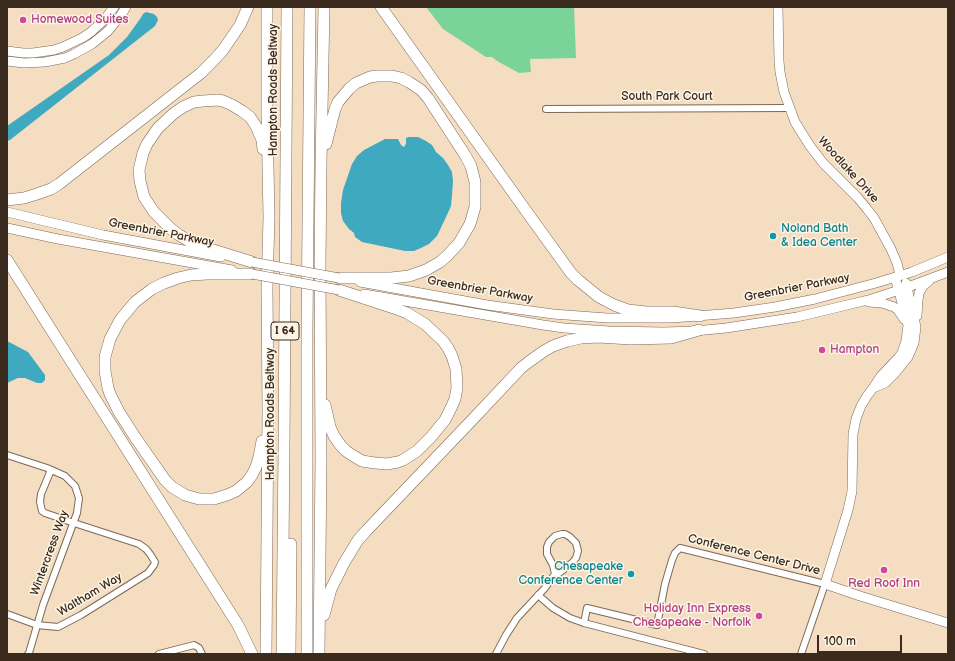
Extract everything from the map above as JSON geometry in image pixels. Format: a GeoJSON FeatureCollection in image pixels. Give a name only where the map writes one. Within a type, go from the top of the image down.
{"type":"FeatureCollection","features":[{"type":"Feature","properties":{"kind":"highway"},"geometry":{"type":"LineString","coordinates":[[7,200],[24,198],[37,194],[59,184],[201,73],[223,50],[240,25],[248,7]]}},
{"type":"Feature","properties":{"kind":"highway"},"geometry":{"type":"LineString","coordinates":[[266,654],[268,386],[267,289],[269,218],[267,7]]}},
{"type":"Feature","properties":{"kind":"highway","name":"Hampton Roads Beltway"},"geometry":{"type":"LineString","coordinates":[[282,654],[287,7]]}},
{"type":"Feature","properties":{"kind":"highway"},"geometry":{"type":"LineString","coordinates":[[290,654],[293,7]]}},
{"type":"Feature","properties":{"kind":"highway"},"geometry":{"type":"LineString","coordinates":[[299,654],[303,7]]}},
{"type":"Feature","properties":{"kind":"highway","name":"I 64"},"geometry":{"type":"LineString","coordinates":[[307,654],[307,308],[310,7]]}},
{"type":"Feature","properties":{"kind":"highway"},"geometry":{"type":"LineString","coordinates":[[319,654],[321,460],[320,265],[324,7]]}},
{"type":"Feature","properties":{"kind":"highway"},"geometry":{"type":"LineString","coordinates":[[381,7],[529,215],[578,280],[599,297],[628,310],[673,312],[700,316]]}},
{"type":"Feature","properties":{"kind":"highway"},"geometry":{"type":"LineString","coordinates":[[321,164],[335,109],[343,94],[356,83],[364,80],[377,76],[392,76],[409,82],[421,90],[428,98],[469,161],[475,182],[475,207],[470,224],[459,243],[440,262],[426,270],[409,276],[391,278],[339,278]]}},
{"type":"Feature","properties":{"kind":"highway"},"geometry":{"type":"LineString","coordinates":[[252,262],[198,245],[187,240],[162,222],[154,212],[144,197],[139,170],[141,159],[147,144],[158,128],[173,114],[194,102],[218,100],[232,104],[242,111],[254,122],[262,140],[264,149],[265,189],[269,218]]}},
{"type":"Feature","properties":{"kind":"highway"},"geometry":{"type":"LineString","coordinates":[[7,260],[238,625],[252,654]]}},
{"type":"Feature","properties":{"kind":"highway"},"geometry":{"type":"LineString","coordinates":[[252,274],[190,275],[164,283],[145,294],[120,320],[112,334],[105,357],[106,377],[110,394],[119,412],[150,460],[165,480],[172,487],[185,495],[199,499],[214,499],[228,495],[243,486],[250,478],[256,466],[261,447],[268,386]]}},
{"type":"Feature","properties":{"kind":"highway"},"geometry":{"type":"LineString","coordinates":[[320,383],[330,427],[338,442],[352,455],[375,464],[398,462],[404,460],[417,451],[441,426],[455,398],[457,381],[454,362],[448,348],[435,333],[425,324],[407,313],[388,305],[339,290]]}},
{"type":"Feature","properties":{"kind":"highway"},"geometry":{"type":"LineString","coordinates":[[319,654],[322,621],[326,604],[336,578],[352,549],[367,530],[530,360],[553,346],[580,338],[672,338],[699,330]]}},
{"type":"Feature","properties":{"kind":"main road"},"geometry":{"type":"LineString","coordinates":[[7,51],[34,53],[54,50],[68,45],[82,38],[98,26],[114,7]]}},
{"type":"Feature","properties":{"kind":"main road"},"geometry":{"type":"LineString","coordinates":[[7,61],[24,64],[41,63],[65,58],[74,54],[100,38],[115,23],[126,7]]}},
{"type":"Feature","properties":{"kind":"main road","name":"Woodlake Drive"},"geometry":{"type":"LineString","coordinates":[[778,7],[779,64],[789,108],[795,122],[823,163],[863,203],[874,218],[897,263],[912,326],[902,353],[891,367],[880,376],[861,406],[856,419],[853,434],[852,490],[848,510],[825,584]]}},
{"type":"Feature","properties":{"kind":"main road","name":"Greenbrier Parkway"},"geometry":{"type":"LineString","coordinates":[[7,212],[117,238],[488,305],[553,314],[593,317],[658,318],[700,316],[741,312],[795,303],[856,289],[912,272],[948,257]]}},
{"type":"Feature","properties":{"kind":"main road","name":"Greenbrier Parkway"},"geometry":{"type":"LineString","coordinates":[[7,228],[80,243],[339,290],[498,318],[586,330],[664,332],[726,328],[777,320],[816,313],[860,302],[903,289],[948,272]]}},
{"type":"Feature","properties":{"kind":"main road"},"geometry":{"type":"LineString","coordinates":[[912,326],[920,294],[924,286],[931,279]]}},
{"type":"Feature","properties":{"kind":"main road"},"geometry":{"type":"LineString","coordinates":[[860,302],[882,303],[894,307],[912,326]]}},
{"type":"Feature","properties":{"kind":"main road"},"geometry":{"type":"LineString","coordinates":[[825,584],[948,623]]}},
{"type":"Feature","properties":{"kind":"street","name":"South Park Court"},"geometry":{"type":"LineString","coordinates":[[546,109],[789,108]]}},
{"type":"Feature","properties":{"kind":"street","name":"Wintercress Way"},"geometry":{"type":"LineString","coordinates":[[7,455],[65,476],[75,486],[79,498],[74,523],[43,605],[28,654]]}},
{"type":"Feature","properties":{"kind":"street"},"geometry":{"type":"LineString","coordinates":[[51,470],[41,494],[40,502],[42,510],[45,513],[74,523]]}},
{"type":"Feature","properties":{"kind":"street","name":"Waltham Way"},"geometry":{"type":"LineString","coordinates":[[7,614],[37,625],[58,627],[81,615],[148,573],[154,565],[150,554],[139,544],[74,523]]}},
{"type":"Feature","properties":{"kind":"street"},"geometry":{"type":"LineString","coordinates":[[496,654],[517,618],[545,588],[555,574],[559,573],[572,563],[577,554],[578,547],[570,537],[565,534],[555,536],[549,542],[547,547],[555,574]]}},
{"type":"Feature","properties":{"kind":"street","name":"Conference Center Drive"},"geometry":{"type":"LineString","coordinates":[[584,623],[587,608],[657,625],[672,560],[675,553],[680,548],[825,584]]}},
{"type":"Feature","properties":{"kind":"street"},"geometry":{"type":"LineString","coordinates":[[801,654],[825,584]]}},
{"type":"Feature","properties":{"kind":"street"},"geometry":{"type":"LineString","coordinates":[[538,595],[564,615],[584,623],[704,654]]}},
{"type":"Feature","properties":{"kind":"street"},"geometry":{"type":"LineString","coordinates":[[159,654],[194,645],[199,648],[202,654]]}},
{"type":"Feature","properties":{"kind":"green space"},"geometry":{"type":"Polygon","coordinates":[[[426,7],[574,7],[576,58],[530,59],[531,72],[519,73],[492,57],[486,57],[443,29],[426,7]]]}},
{"type":"Feature","properties":{"kind":"water"},"geometry":{"type":"Polygon","coordinates":[[[146,12],[154,14],[157,17],[158,20],[155,26],[7,141],[7,126],[109,55],[127,37],[146,12]]]}},
{"type":"Feature","properties":{"kind":"water"},"geometry":{"type":"Polygon","coordinates":[[[418,137],[432,145],[436,152],[448,165],[452,172],[453,181],[451,206],[437,236],[429,244],[414,251],[405,251],[362,242],[355,237],[354,233],[343,221],[341,213],[343,190],[352,164],[357,156],[364,150],[385,139],[398,139],[404,147],[406,144],[406,138],[418,137]]]}},
{"type":"Feature","properties":{"kind":"water"},"geometry":{"type":"Polygon","coordinates":[[[7,341],[28,352],[45,375],[45,380],[42,383],[37,383],[25,378],[18,378],[7,383],[7,341]]]}},
{"type":"Feature","properties":{"kind":"place","name":"Homewood Suites"},"geometry":{"type":"Point","coordinates":[23,20]}},
{"type":"Feature","properties":{"kind":"place","name":"Noland Bath & Idea Center"},"geometry":{"type":"Point","coordinates":[773,236]}},
{"type":"Feature","properties":{"kind":"place","name":"Hampton"},"geometry":{"type":"Point","coordinates":[822,350]}},
{"type":"Feature","properties":{"kind":"place","name":"Red Roof Inn"},"geometry":{"type":"Point","coordinates":[884,570]}},
{"type":"Feature","properties":{"kind":"place","name":"Chesapeake Conference Center"},"geometry":{"type":"Point","coordinates":[631,574]}},
{"type":"Feature","properties":{"kind":"place","name":"Holiday Inn Express Chesapeake - Norfolk"},"geometry":{"type":"Point","coordinates":[759,616]}}]}
